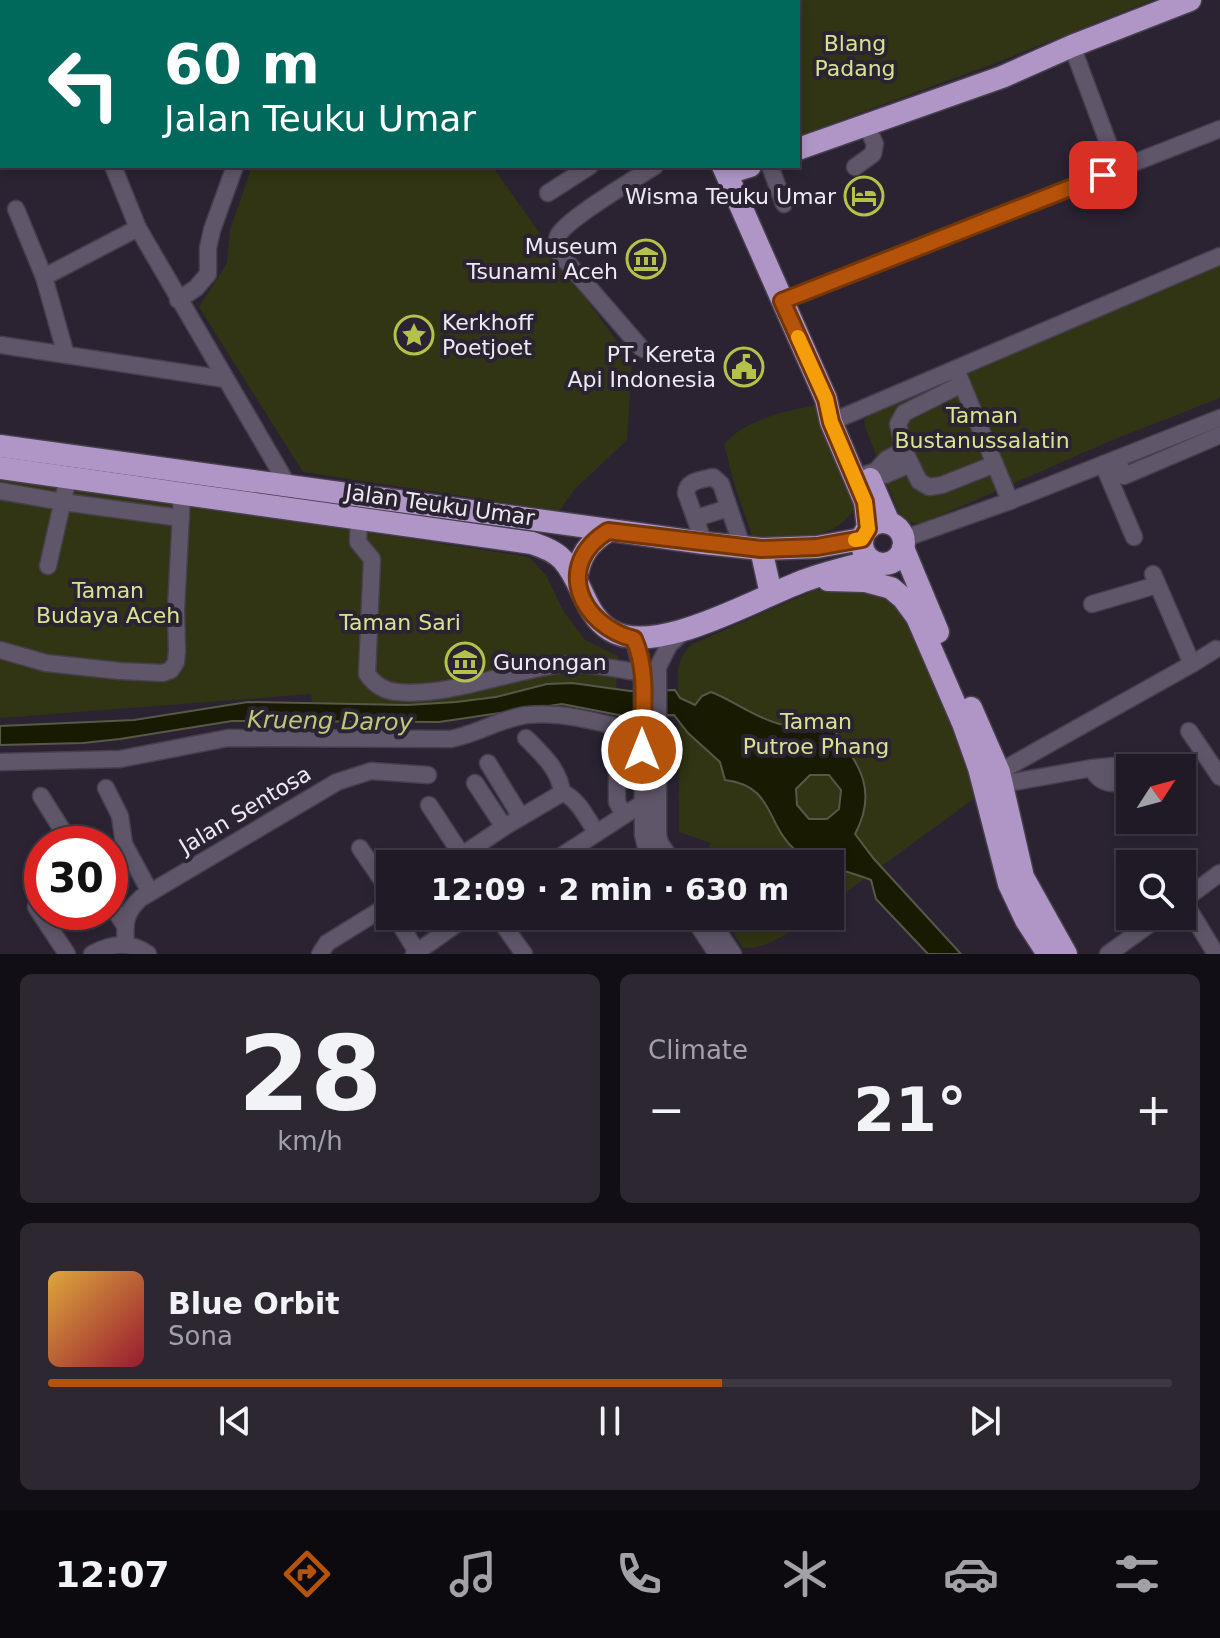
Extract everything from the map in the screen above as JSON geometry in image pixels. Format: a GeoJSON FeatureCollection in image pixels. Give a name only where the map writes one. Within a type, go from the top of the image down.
{"type":"FeatureCollection","features":[{"type":"Feature","properties":{"kind":"highway"},"geometry":{"type":"LineString","coordinates":[[800,148],[1002,77],[1190,0]]}},
{"type":"Feature","properties":{"kind":"highway"},"geometry":{"type":"LineString","coordinates":[[725,170],[826,399],[872,472],[885,535]]}},
{"type":"Feature","properties":{"kind":"highway"},"geometry":{"type":"LineString","coordinates":[[838,420],[865,502],[885,535],[1000,778],[1023,877],[1066,954]]}},
{"type":"Feature","properties":{"kind":"highway","name":"Jalan Teuku Umar"},"geometry":{"type":"LineString","coordinates":[[0,446],[608,531],[751,548],[817,547],[885,535]]}},
{"type":"Feature","properties":{"kind":"highway","name":"Jalan Teuku Umar"},"geometry":{"type":"LineString","coordinates":[[0,468],[532,543],[555,553],[564,561],[576,579],[581,594],[602,624],[634,639]]}},
{"type":"Feature","properties":{"kind":"highway"},"geometry":{"type":"LineString","coordinates":[[576,579],[585,550],[593,540],[608,531]]}},
{"type":"Feature","properties":{"kind":"highway"},"geometry":{"type":"LineString","coordinates":[[751,548],[771,594]]}},
{"type":"Feature","properties":{"kind":"highway"},"geometry":{"type":"LineString","coordinates":[[634,639],[685,631],[806,579],[865,563]]}},
{"type":"Feature","properties":{"kind":"highway"},"geometry":{"type":"LineString","coordinates":[[806,579],[865,581],[891,588],[917,617],[979,768],[1009,884],[1026,920],[1048,954]]}},
{"type":"Feature","properties":{"kind":"street"},"geometry":{"type":"LineString","coordinates":[[1072,46],[1115,161]]}},
{"type":"Feature","properties":{"kind":"street"},"geometry":{"type":"LineString","coordinates":[[855,167],[873,154],[875,144],[866,125]]}},
{"type":"Feature","properties":{"kind":"street"},"geometry":{"type":"LineString","coordinates":[[782,301],[1220,129]]}},
{"type":"Feature","properties":{"kind":"street"},"geometry":{"type":"LineString","coordinates":[[114,168],[138,228],[289,487]]}},
{"type":"Feature","properties":{"kind":"street"},"geometry":{"type":"LineString","coordinates":[[178,300],[196,288],[208,274],[212,230],[234,168]]}},
{"type":"Feature","properties":{"kind":"street"},"geometry":{"type":"LineString","coordinates":[[548,193],[587,168]]}},
{"type":"Feature","properties":{"kind":"street"},"geometry":{"type":"LineString","coordinates":[[642,349],[560,254],[556,245],[557,239],[570,224],[652,168]]}},
{"type":"Feature","properties":{"kind":"street"},"geometry":{"type":"LineString","coordinates":[[771,168],[784,204]]}},
{"type":"Feature","properties":{"kind":"street"},"geometry":{"type":"LineString","coordinates":[[16,209],[44,277],[66,355]]}},
{"type":"Feature","properties":{"kind":"street"},"geometry":{"type":"LineString","coordinates":[[44,277],[138,228]]}},
{"type":"Feature","properties":{"kind":"street"},"geometry":{"type":"LineString","coordinates":[[838,420],[959,377],[1220,256]]}},
{"type":"Feature","properties":{"kind":"street"},"geometry":{"type":"LineString","coordinates":[[0,345],[225,379]]}},
{"type":"Feature","properties":{"kind":"street"},"geometry":{"type":"LineString","coordinates":[[959,377],[904,413],[898,424],[907,457],[919,481],[934,487],[995,464]]}},
{"type":"Feature","properties":{"kind":"street"},"geometry":{"type":"LineString","coordinates":[[959,377],[1010,501]]}},
{"type":"Feature","properties":{"kind":"street"},"geometry":{"type":"LineString","coordinates":[[885,535],[1010,501],[1220,418]]}},
{"type":"Feature","properties":{"kind":"street"},"geometry":{"type":"LineString","coordinates":[[1110,461],[1124,476],[1220,435]]}},
{"type":"Feature","properties":{"kind":"street"},"geometry":{"type":"LineString","coordinates":[[872,472],[881,463],[907,457]]}},
{"type":"Feature","properties":{"kind":"street"},"geometry":{"type":"LineString","coordinates":[[1110,461],[1134,537]]}},
{"type":"Feature","properties":{"kind":"street"},"geometry":{"type":"LineString","coordinates":[[704,543],[686,487],[713,477],[718,479],[729,508],[751,548]]}},
{"type":"Feature","properties":{"kind":"street"},"geometry":{"type":"LineString","coordinates":[[48,566],[68,478]]}},
{"type":"Feature","properties":{"kind":"street"},"geometry":{"type":"LineString","coordinates":[[0,491],[181,518]]}},
{"type":"Feature","properties":{"kind":"street"},"geometry":{"type":"LineString","coordinates":[[0,650],[46,663],[120,671],[163,673],[171,670],[177,651],[182,494]]}},
{"type":"Feature","properties":{"kind":"street"},"geometry":{"type":"LineString","coordinates":[[696,518],[729,508]]}},
{"type":"Feature","properties":{"kind":"street"},"geometry":{"type":"LineString","coordinates":[[359,519],[358,542],[372,559],[367,674],[381,687],[395,692],[430,691],[559,664],[647,680]]}},
{"type":"Feature","properties":{"kind":"street"},"geometry":{"type":"LineString","coordinates":[[1092,604],[1155,579],[1192,664]]}},
{"type":"Feature","properties":{"kind":"street"},"geometry":{"type":"LineString","coordinates":[[647,680],[669,645],[685,631]]}},
{"type":"Feature","properties":{"kind":"street"},"geometry":{"type":"LineString","coordinates":[[634,639],[647,680],[648,850]]}},
{"type":"Feature","properties":{"kind":"street"},"geometry":{"type":"LineString","coordinates":[[1000,778],[1216,649]]}},
{"type":"Feature","properties":{"kind":"street"},"geometry":{"type":"LineString","coordinates":[[0,762],[120,759],[228,738],[440,740],[469,736],[526,715],[577,718],[646,736]]}},
{"type":"Feature","properties":{"kind":"street"},"geometry":{"type":"LineString","coordinates":[[1189,731],[1220,777]]}},
{"type":"Feature","properties":{"kind":"street"},"geometry":{"type":"LineString","coordinates":[[624,815],[617,802],[617,759],[646,736]]}},
{"type":"Feature","properties":{"kind":"street"},"geometry":{"type":"LineString","coordinates":[[526,738],[558,776],[562,793]]}},
{"type":"Feature","properties":{"kind":"street"},"geometry":{"type":"LineString","coordinates":[[488,763],[521,817]]}},
{"type":"Feature","properties":{"kind":"street"},"geometry":{"type":"LineString","coordinates":[[1000,778],[1092,768]]}},
{"type":"Feature","properties":{"kind":"street","name":"Jalan Sentosa"},"geometry":{"type":"LineString","coordinates":[[128,916],[134,905],[150,892],[345,778],[371,771],[428,775]]}},
{"type":"Feature","properties":{"kind":"street"},"geometry":{"type":"LineString","coordinates":[[475,783],[504,827]]}},
{"type":"Feature","properties":{"kind":"street"},"geometry":{"type":"LineString","coordinates":[[106,788],[120,816],[124,844],[150,892]]}},
{"type":"Feature","properties":{"kind":"street"},"geometry":{"type":"LineString","coordinates":[[474,850],[504,827],[562,793],[573,799],[597,833]]}},
{"type":"Feature","properties":{"kind":"street"},"geometry":{"type":"LineString","coordinates":[[41,796],[60,826]]}},
{"type":"Feature","properties":{"kind":"street"},"geometry":{"type":"LineString","coordinates":[[571,850],[624,815],[650,803]]}},
{"type":"Feature","properties":{"kind":"street"},"geometry":{"type":"LineString","coordinates":[[650,803],[665,850]]}},
{"type":"Feature","properties":{"kind":"street"},"geometry":{"type":"LineString","coordinates":[[429,805],[454,850]]}},
{"type":"Feature","properties":{"kind":"street"},"geometry":{"type":"LineString","coordinates":[[360,848],[376,877]]}},
{"type":"Feature","properties":{"kind":"street"},"geometry":{"type":"LineString","coordinates":[[1196,891],[1220,873]]}},
{"type":"Feature","properties":{"kind":"street"},"geometry":{"type":"LineString","coordinates":[[320,954],[327,943],[376,914]]}},
{"type":"Feature","properties":{"kind":"street"},"geometry":{"type":"LineString","coordinates":[[1196,921],[1216,954]]}},
{"type":"Feature","properties":{"kind":"street"},"geometry":{"type":"LineString","coordinates":[[51,930],[67,954]]}},
{"type":"Feature","properties":{"kind":"street"},"geometry":{"type":"LineString","coordinates":[[125,930],[126,945]]}},
{"type":"Feature","properties":{"kind":"street"},"geometry":{"type":"LineString","coordinates":[[404,930],[415,953],[448,930]]}},
{"type":"Feature","properties":{"kind":"street"},"geometry":{"type":"LineString","coordinates":[[507,930],[524,954]]}},
{"type":"Feature","properties":{"kind":"street"},"geometry":{"type":"LineString","coordinates":[[701,930],[717,954]]}},
{"type":"Feature","properties":{"kind":"street"},"geometry":{"type":"LineString","coordinates":[[717,930],[733,954]]}},
{"type":"Feature","properties":{"kind":"street"},"geometry":{"type":"LineString","coordinates":[[1108,954],[1141,930]]}},
{"type":"Feature","properties":{"kind":"street"},"geometry":{"type":"LineString","coordinates":[[92,954],[113,945],[139,948],[148,954]]}},
{"type":"Feature","properties":{"kind":"green space","name":"Blang Padang"},"geometry":{"type":"Polygon","coordinates":[[[800,0],[1153,0],[998,62],[800,135],[800,0]]]}},
{"type":"Feature","properties":{"kind":"green space","name":"Kerkhoff Poetjoet"},"geometry":{"type":"Polygon","coordinates":[[[251,168],[493,168],[632,363],[627,440],[575,489],[559,511],[303,472],[199,307],[227,263],[230,230],[251,168]]]}},
{"type":"Feature","properties":{"kind":"green space","name":"Taman Bustanussalatin"},"geometry":{"type":"Polygon","coordinates":[[[1220,262],[1220,398],[1110,441],[921,524],[900,516],[865,427],[864,420],[870,415],[914,397],[921,385],[1220,262]]]}},
{"type":"Feature","properties":{"kind":"green space"},"geometry":{"type":"Polygon","coordinates":[[[817,405],[856,505],[838,526],[825,532],[797,538],[754,541],[724,444],[755,422],[817,405]]]}},
{"type":"Feature","properties":{"kind":"green space","name":"Taman Budaya Aceh"},"geometry":{"type":"Polygon","coordinates":[[[0,479],[317,522],[318,525],[529,557],[546,575],[564,612],[585,640],[618,656],[616,688],[572,683],[547,684],[496,697],[407,705],[312,704],[311,694],[0,718],[0,479]]]}},
{"type":"Feature","properties":{"kind":"green space","name":"Taman Putroe Phang"},"geometry":{"type":"Polygon","coordinates":[[[815,590],[855,591],[885,598],[913,621],[983,792],[844,894],[844,850],[707,850],[711,843],[679,832],[678,669],[682,656],[691,645],[815,590]]]}},
{"type":"Feature","properties":{"kind":"green space"},"geometry":{"type":"Polygon","coordinates":[[[732,930],[793,930],[772,942],[743,948],[732,930]]]}},
{"type":"Feature","properties":{"kind":"water","name":"Krueng Daroy"},"geometry":{"type":"Polygon","coordinates":[[[572,683],[630,691],[675,690],[680,698],[695,705],[702,696],[711,692],[778,724],[805,723],[824,716],[853,758],[864,785],[863,816],[855,834],[961,954],[928,954],[876,899],[871,880],[844,871],[844,850],[795,850],[761,798],[741,784],[725,780],[720,762],[688,733],[674,715],[624,716],[562,704],[439,722],[232,721],[83,743],[0,745],[0,726],[134,720],[248,702],[407,705],[496,697],[547,684],[572,683]],[[810,775],[796,789],[797,805],[809,819],[827,819],[839,809],[841,790],[829,775],[810,775]]]}},
{"type":"Feature","properties":{"kind":"slow traffic"},"geometry":{"type":"LineString","coordinates":[[798,337],[826,399],[831,422],[865,502],[868,529],[862,539],[855,540]]}},
{"type":"Feature","properties":{"kind":"place","name":"Wisma Teuku Umar"},"geometry":{"type":"Point","coordinates":[864,196]}},
{"type":"Feature","properties":{"kind":"place","name":"Museum Tsunami Aceh"},"geometry":{"type":"Point","coordinates":[646,259]}},
{"type":"Feature","properties":{"kind":"place","name":"Kerkhoff Poetjoet"},"geometry":{"type":"Point","coordinates":[414,335]}},
{"type":"Feature","properties":{"kind":"place","name":"PT. Kereta Api Indonesia"},"geometry":{"type":"Point","coordinates":[744,367]}},
{"type":"Feature","properties":{"kind":"place","name":"Gunongan"},"geometry":{"type":"Point","coordinates":[465,662]}},
{"type":"Feature","properties":{"kind":"route"},"geometry":{"type":"LineString","coordinates":[[642,750],[642,673],[638,647],[634,639],[602,624],[581,594],[576,579],[585,550],[593,540],[608,531],[761,549],[817,547],[862,539],[868,529],[865,502],[831,422],[826,399],[782,301],[1103,175]]}},
{"type":"Feature","properties":{"kind":"park label","name":"Taman Sari"},"geometry":{"type":"Point","coordinates":[400,622]}}]}
